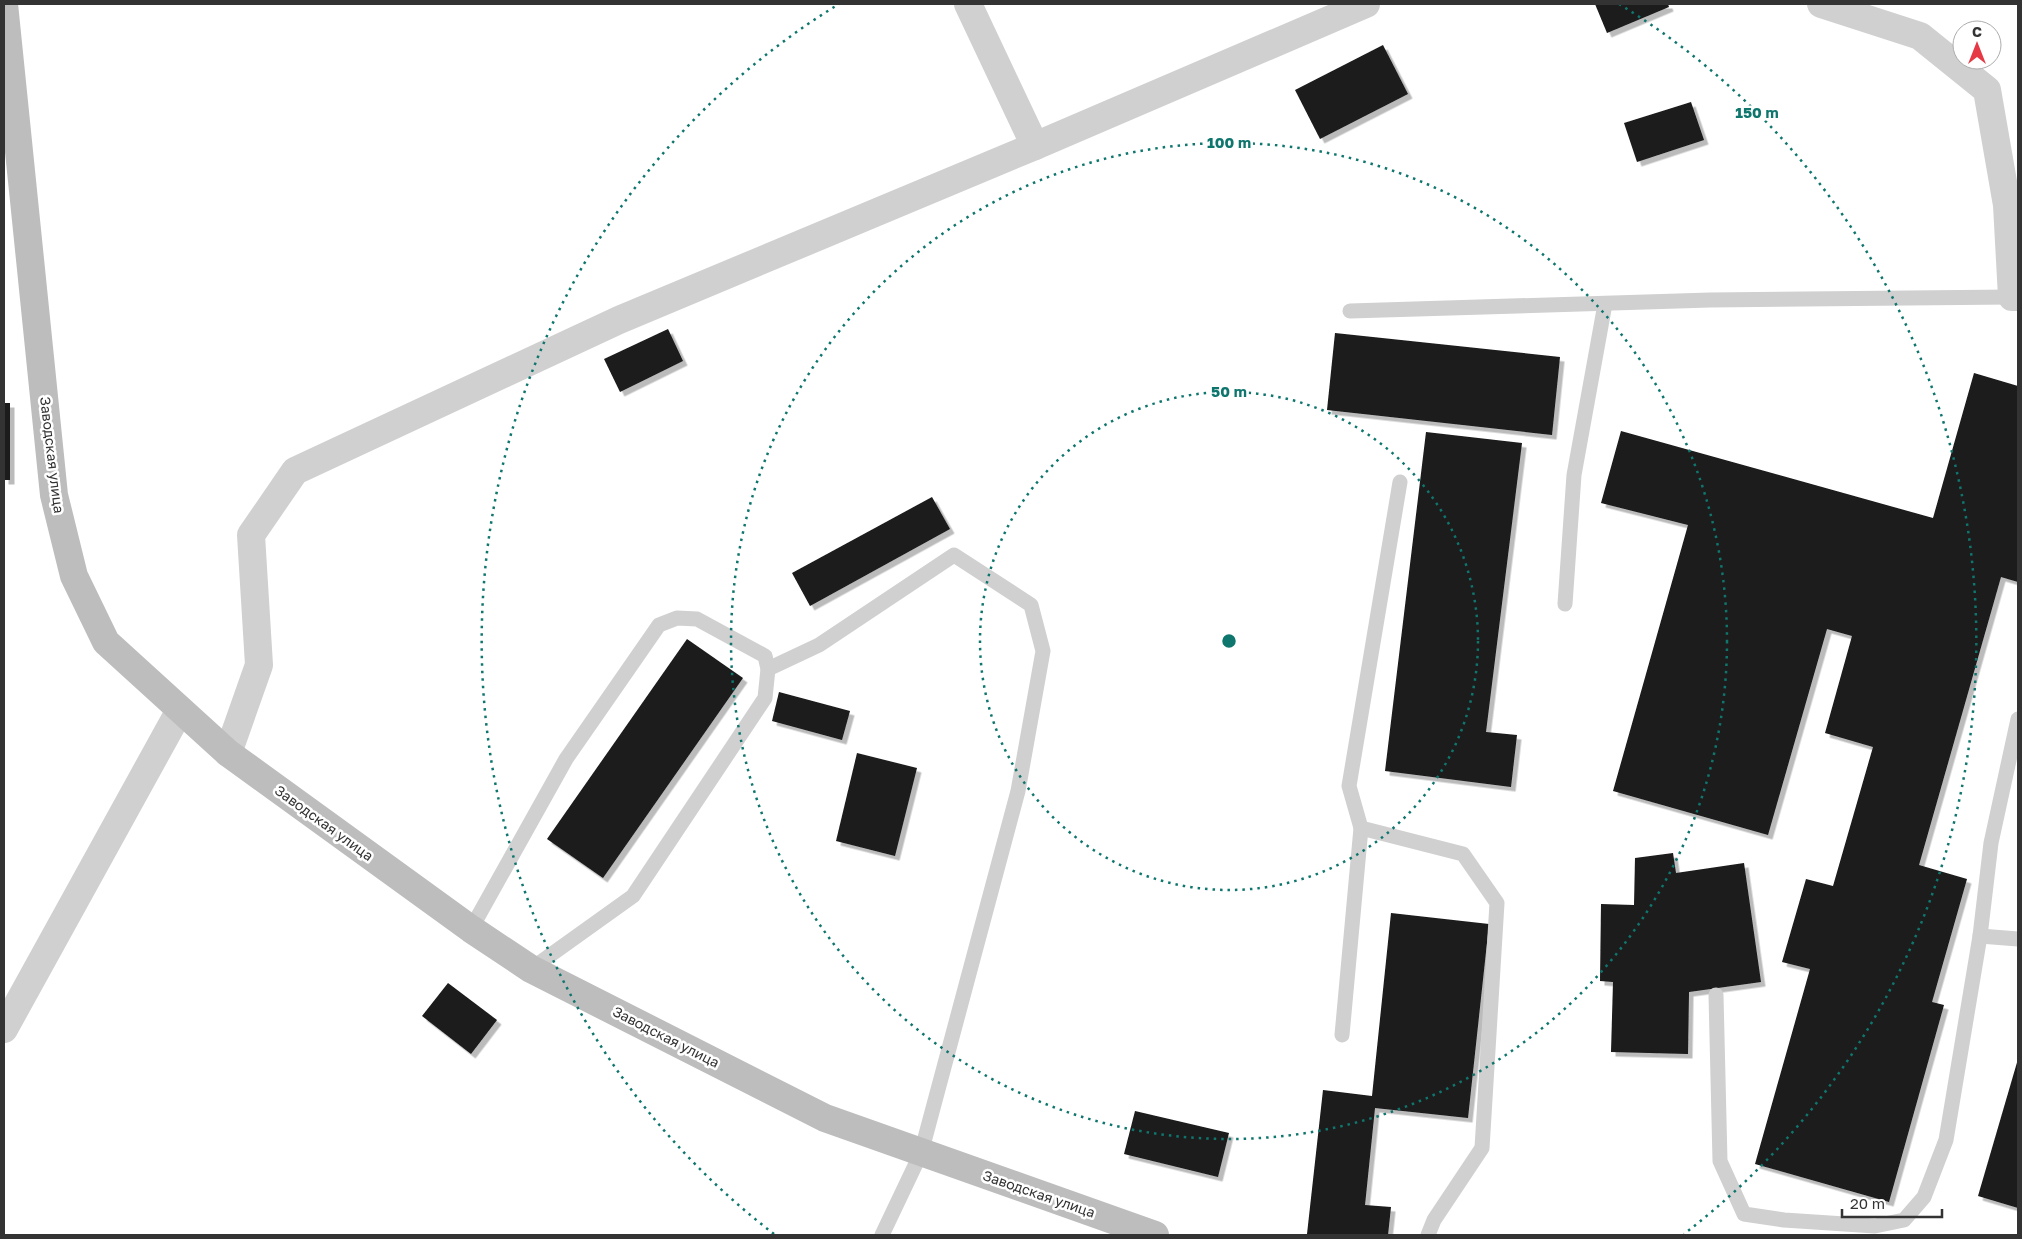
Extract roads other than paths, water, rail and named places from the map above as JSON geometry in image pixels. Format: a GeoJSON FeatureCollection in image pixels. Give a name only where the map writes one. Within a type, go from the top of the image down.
{"type":"FeatureCollection","features":[{"type":"Feature","properties":{"kind":"street","name":"Заводская улица"},"geometry":{"type":"LineString","coordinates":[[4,4],[54,496],[74,576],[106,642],[228,753],[531,970],[826,1118],[1155,1235]]}},
{"type":"Feature","properties":{"kind":"street"},"geometry":{"type":"LineString","coordinates":[[968,4],[1035,146]]}},
{"type":"Feature","properties":{"kind":"street"},"geometry":{"type":"LineString","coordinates":[[228,753],[259,665],[251,535],[295,471],[619,320],[1035,146],[1366,4]]}},
{"type":"Feature","properties":{"kind":"street"},"geometry":{"type":"LineString","coordinates":[[1821,4],[1920,36],[1987,90],[2007,205],[2015,297]]}},
{"type":"Feature","properties":{"kind":"street"},"geometry":{"type":"LineString","coordinates":[[4,1029],[180,710]]}},
{"type":"Feature","properties":{"kind":"lane"},"geometry":{"type":"LineString","coordinates":[[1350,311],[1710,300],[2015,297]]}},
{"type":"Feature","properties":{"kind":"lane"},"geometry":{"type":"LineString","coordinates":[[1565,604],[1574,475],[1605,304]]}},
{"type":"Feature","properties":{"kind":"lane"},"geometry":{"type":"LineString","coordinates":[[1342,1035],[1362,828],[1349,786],[1400,482]]}},
{"type":"Feature","properties":{"kind":"lane"},"geometry":{"type":"LineString","coordinates":[[768,669],[819,645],[954,555],[1031,605],[1043,651],[1018,791],[921,1152],[882,1235]]}},
{"type":"Feature","properties":{"kind":"lane"},"geometry":{"type":"LineString","coordinates":[[471,928],[566,759],[659,626],[677,618],[697,619],[765,656],[768,669],[765,698],[633,896],[531,970]]}},
{"type":"Feature","properties":{"kind":"lane"},"geometry":{"type":"LineString","coordinates":[[1716,996],[1720,1161],[1744,1214],[1784,1220],[1875,1226],[1904,1220],[1924,1197],[1946,1140],[1980,936],[1992,843],[2018,719]]}},
{"type":"Feature","properties":{"kind":"lane"},"geometry":{"type":"LineString","coordinates":[[1362,828],[1463,854],[1497,903],[1482,1148],[1434,1220],[1428,1235]]}},
{"type":"Feature","properties":{"kind":"lane"},"geometry":{"type":"LineString","coordinates":[[1980,936],[2018,939]]}}]}
